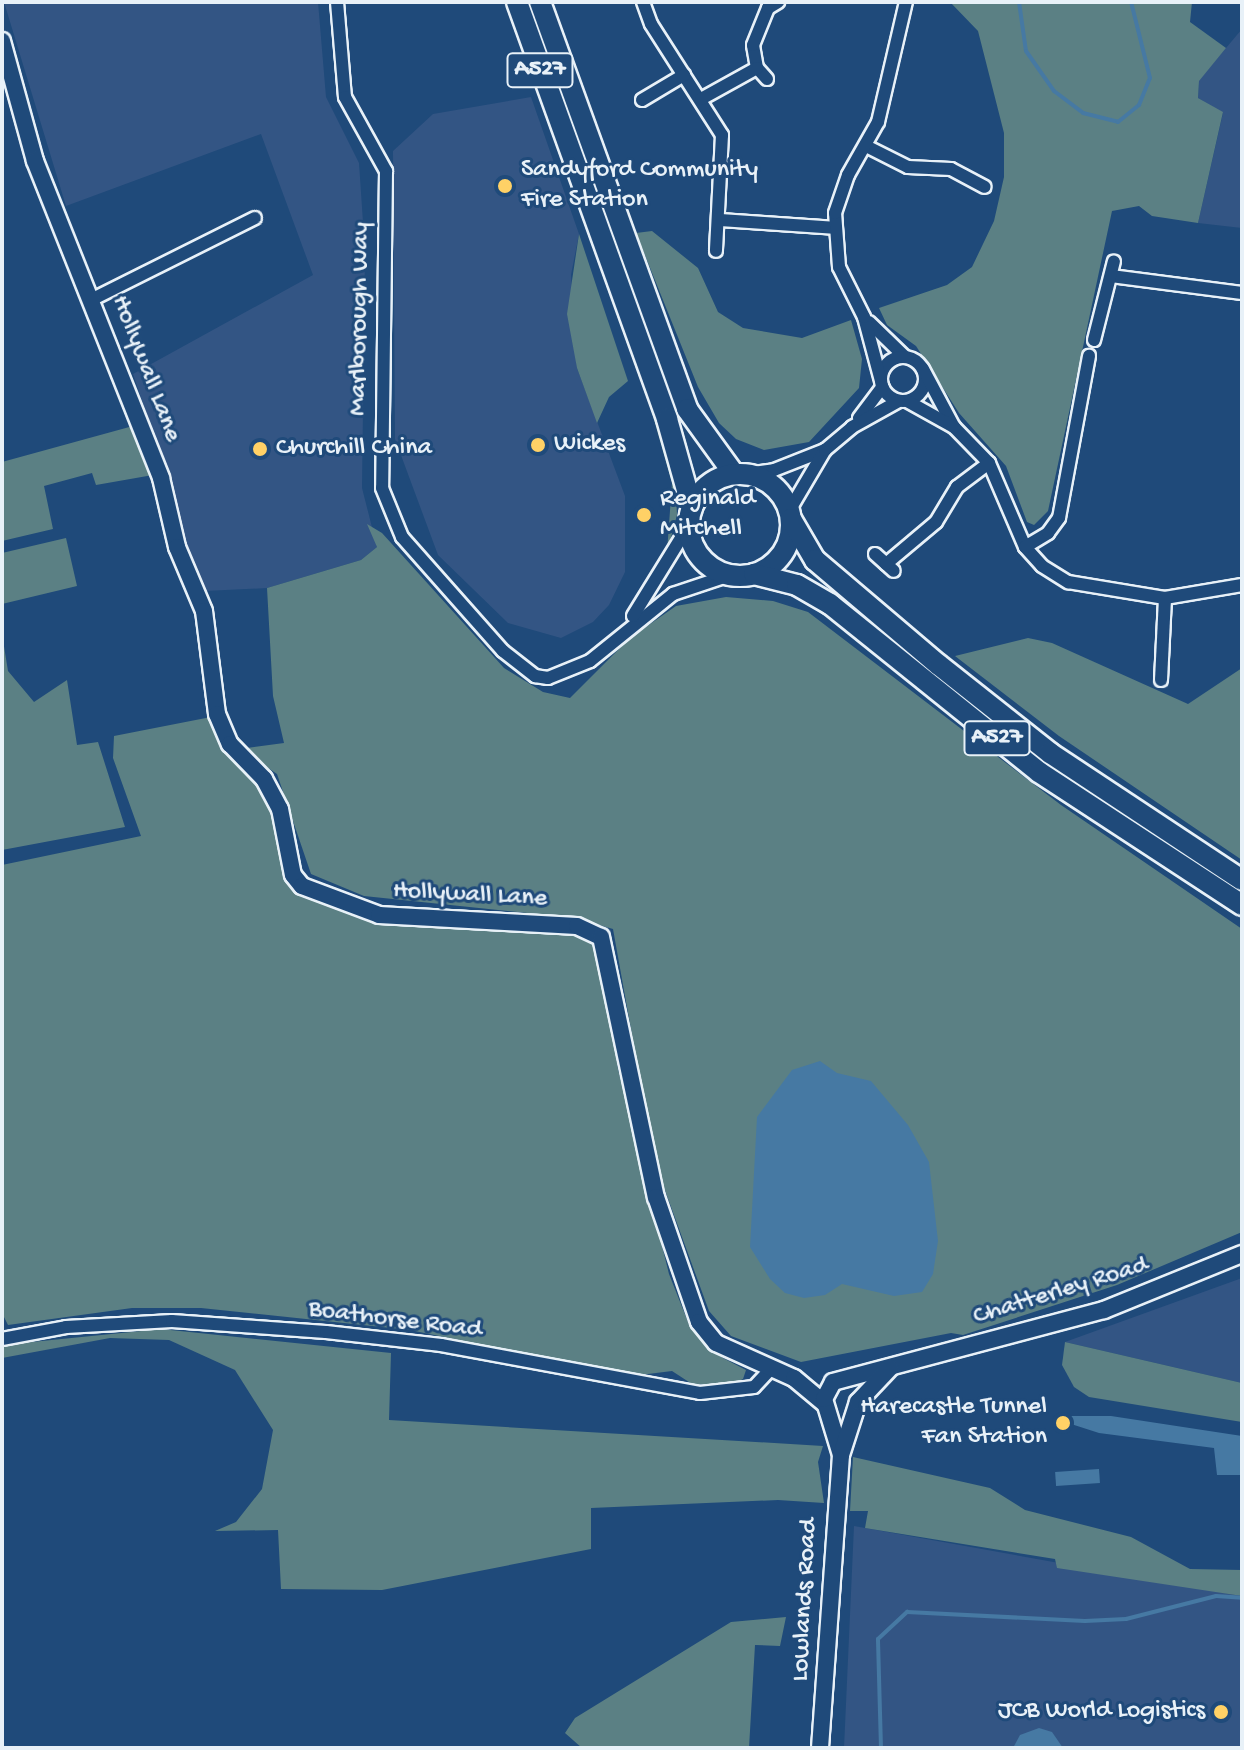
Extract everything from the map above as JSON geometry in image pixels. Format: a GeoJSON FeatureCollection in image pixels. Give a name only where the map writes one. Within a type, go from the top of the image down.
{"type":"FeatureCollection","features":[{"type":"Feature","properties":{"kind":"main road","name":"A527"},"geometry":{"type":"LineString","coordinates":[[517,2],[667,419],[691,517]]}},
{"type":"Feature","properties":{"kind":"main road","name":"A527"},"geometry":{"type":"LineString","coordinates":[[540,2],[687,409],[740,474]]}},
{"type":"Feature","properties":{"kind":"main road"},"geometry":{"type":"LineString","coordinates":[[740,474],[777,489],[790,515],[785,549],[754,574],[730,575],[700,556],[691,517],[709,485],[740,474]]}},
{"type":"Feature","properties":{"kind":"main road","name":"A527"},"geometry":{"type":"LineString","coordinates":[[790,515],[815,560],[939,665],[1050,753],[1242,880]]}},
{"type":"Feature","properties":{"kind":"main road","name":"A527"},"geometry":{"type":"LineString","coordinates":[[754,574],[797,585],[830,604],[1039,772],[1242,905]]}},
{"type":"Feature","properties":{"kind":"street","name":"Marlborough Way"},"geometry":{"type":"LineString","coordinates":[[337,2],[345,97],[386,171],[381,468],[390,515],[414,554],[503,651],[535,676],[574,671],[624,629],[689,586],[730,575]]}},
{"type":"Feature","properties":{"kind":"street"},"geometry":{"type":"LineString","coordinates":[[643,2],[722,135],[716,251]]}},
{"type":"Feature","properties":{"kind":"street"},"geometry":{"type":"LineString","coordinates":[[906,2],[888,90],[866,146],[840,196],[835,228],[839,267],[864,317],[881,384],[903,401],[954,427]]}},
{"type":"Feature","properties":{"kind":"street"},"geometry":{"type":"LineString","coordinates":[[767,79],[757,68],[753,45],[770,4]]}},
{"type":"Feature","properties":{"kind":"street","name":"Hollywall Lane"},"geometry":{"type":"LineString","coordinates":[[2,41],[35,161],[93,299],[161,478],[177,547],[204,611],[217,714],[230,744],[264,779],[280,809],[293,875],[302,886],[379,915],[577,926],[601,937],[645,1149],[683,1282],[699,1322],[716,1343],[794,1378],[827,1407]]}},
{"type":"Feature","properties":{"kind":"street"},"geometry":{"type":"LineString","coordinates":[[701,99],[757,68]]}},
{"type":"Feature","properties":{"kind":"street"},"geometry":{"type":"LineString","coordinates":[[642,100],[684,75]]}},
{"type":"Feature","properties":{"kind":"street"},"geometry":{"type":"LineString","coordinates":[[866,146],[908,167],[951,169],[985,187]]}},
{"type":"Feature","properties":{"kind":"street"},"geometry":{"type":"LineString","coordinates":[[93,299],[255,218]]}},
{"type":"Feature","properties":{"kind":"street"},"geometry":{"type":"LineString","coordinates":[[719,220],[835,228]]}},
{"type":"Feature","properties":{"kind":"street"},"geometry":{"type":"LineString","coordinates":[[1094,340],[1114,261]]}},
{"type":"Feature","properties":{"kind":"street"},"geometry":{"type":"LineString","coordinates":[[1111,276],[1242,293]]}},
{"type":"Feature","properties":{"kind":"street"},"geometry":{"type":"LineString","coordinates":[[864,317],[904,356],[923,369],[954,427],[989,463],[1025,547],[1042,566],[1068,582],[1165,598],[1242,585]]}},
{"type":"Feature","properties":{"kind":"street"},"geometry":{"type":"LineString","coordinates":[[852,427],[881,384],[889,361],[904,356]]}},
{"type":"Feature","properties":{"kind":"street"},"geometry":{"type":"LineString","coordinates":[[1025,547],[1048,533],[1059,518],[1089,356]]}},
{"type":"Feature","properties":{"kind":"street"},"geometry":{"type":"LineString","coordinates":[[740,474],[774,470],[825,450],[852,427],[903,401],[923,386],[923,369]]}},
{"type":"Feature","properties":{"kind":"street"},"geometry":{"type":"LineString","coordinates":[[790,515],[825,450]]}},
{"type":"Feature","properties":{"kind":"street"},"geometry":{"type":"LineString","coordinates":[[875,554],[890,567],[936,522],[957,487],[989,463]]}},
{"type":"Feature","properties":{"kind":"street","name":"Marlborough Way"},"geometry":{"type":"LineString","coordinates":[[624,629],[691,517]]}},
{"type":"Feature","properties":{"kind":"street"},"geometry":{"type":"LineString","coordinates":[[1161,680],[1165,598]]}},
{"type":"Feature","properties":{"kind":"street"},"geometry":{"type":"LineString","coordinates":[[1146,666],[1161,666]]}},
{"type":"Feature","properties":{"kind":"street","name":"Chatterley Road"},"geometry":{"type":"LineString","coordinates":[[842,1380],[1104,1310],[1242,1254]]}},
{"type":"Feature","properties":{"kind":"street","name":"Boathorse Road"},"geometry":{"type":"LineString","coordinates":[[2,1339],[66,1327],[172,1321],[326,1332],[441,1345],[700,1393],[754,1387],[772,1368]]}},
{"type":"Feature","properties":{"kind":"street"},"geometry":{"type":"LineString","coordinates":[[856,1405],[856,1388],[842,1380],[825,1390],[827,1407],[845,1414],[856,1405],[891,1367]]}},
{"type":"Feature","properties":{"kind":"street","name":"Hollywall Lane"},"geometry":{"type":"LineString","coordinates":[[794,1378],[842,1380]]}},
{"type":"Feature","properties":{"kind":"street","name":"Lowlands Road"},"geometry":{"type":"LineString","coordinates":[[820,1748],[841,1455],[856,1405]]}},
{"type":"Feature","properties":{"kind":"street","name":"Lowlands Road"},"geometry":{"type":"LineString","coordinates":[[827,1407],[841,1455]]}},
{"type":"Feature","properties":{"kind":"shaded area"},"geometry":{"type":"Polygon","coordinates":[[[4,2],[318,2],[326,97],[359,163],[365,252],[362,488],[377,547],[361,560],[267,588],[205,591],[184,549],[167,475],[133,374],[313,275],[261,134],[66,206],[4,2]]]}},
{"type":"Feature","properties":{"kind":"shaded area"},"geometry":{"type":"Polygon","coordinates":[[[1242,29],[1242,228],[1198,223],[1223,113],[1198,98],[1199,80],[1242,29]]]}},
{"type":"Feature","properties":{"kind":"shaded area"},"geometry":{"type":"Polygon","coordinates":[[[531,97],[579,234],[571,275],[577,368],[625,496],[625,572],[609,605],[593,622],[561,638],[508,623],[438,555],[395,439],[393,151],[433,114],[531,97]]]}},
{"type":"Feature","properties":{"kind":"shaded area"},"geometry":{"type":"Polygon","coordinates":[[[820,1061],[837,1073],[871,1081],[908,1125],[929,1162],[938,1241],[933,1274],[922,1292],[894,1296],[842,1284],[825,1295],[804,1298],[785,1293],[770,1279],[750,1247],[757,1117],[792,1070],[820,1061]]]}},
{"type":"Feature","properties":{"kind":"shaded area"},"geometry":{"type":"Polygon","coordinates":[[[1242,1278],[1242,1383],[1065,1342],[1242,1278]]]}},
{"type":"Feature","properties":{"kind":"shaded area"},"geometry":{"type":"Polygon","coordinates":[[[1068,1416],[1111,1416],[1242,1436],[1242,1475],[1217,1475],[1214,1448],[1099,1433],[1068,1423],[1068,1416]]]}},
{"type":"Feature","properties":{"kind":"shaded area"},"geometry":{"type":"Polygon","coordinates":[[[1099,1469],[1100,1483],[1056,1486],[1055,1472],[1099,1469]]]}},
{"type":"Feature","properties":{"kind":"shaded area"},"geometry":{"type":"Polygon","coordinates":[[[854,1526],[1242,1596],[1242,1748],[844,1748],[854,1526]]]}},
{"type":"Feature","properties":{"kind":"shaded area"},"geometry":{"type":"Polygon","coordinates":[[[1039,1728],[1052,1732],[1063,1748],[1013,1748],[1020,1735],[1039,1728]]]}},
{"type":"Feature","properties":{"kind":"green space"},"geometry":{"type":"Polygon","coordinates":[[[950,2],[1192,2],[1190,22],[1226,48],[1199,81],[1198,98],[1223,112],[1198,223],[1152,216],[1139,206],[1112,211],[1048,511],[1034,525],[1027,522],[1006,466],[959,413],[916,346],[887,325],[879,308],[947,285],[972,267],[994,221],[1004,177],[1004,133],[978,31],[950,2]]]}},
{"type":"Feature","properties":{"kind":"green space"},"geometry":{"type":"Polygon","coordinates":[[[652,231],[698,268],[718,312],[743,328],[802,338],[851,320],[862,359],[859,388],[809,442],[764,450],[736,439],[719,423],[698,387],[636,233],[652,231]]]}},
{"type":"Feature","properties":{"kind":"green space"},"geometry":{"type":"Polygon","coordinates":[[[579,234],[628,381],[609,397],[597,423],[577,368],[567,314],[579,234]]]}},
{"type":"Feature","properties":{"kind":"green space"},"geometry":{"type":"Polygon","coordinates":[[[634,350],[660,417],[675,475],[677,515],[667,552],[672,483],[634,350]]]}},
{"type":"Feature","properties":{"kind":"green space"},"geometry":{"type":"Polygon","coordinates":[[[133,426],[153,475],[96,485],[92,473],[44,486],[53,529],[2,541],[2,462],[133,426]]]}},
{"type":"Feature","properties":{"kind":"green space"},"geometry":{"type":"Polygon","coordinates":[[[367,524],[382,533],[504,668],[543,692],[570,698],[630,638],[676,606],[726,597],[773,601],[808,612],[1061,805],[1242,929],[1242,1232],[1117,1285],[963,1335],[951,1333],[801,1362],[731,1336],[709,1311],[655,1163],[613,929],[575,918],[364,896],[311,874],[277,774],[240,749],[284,743],[273,696],[267,588],[361,560],[377,547],[367,524]]]}},
{"type":"Feature","properties":{"kind":"green space"},"geometry":{"type":"Polygon","coordinates":[[[66,538],[77,586],[2,604],[2,553],[66,538]]]}},
{"type":"Feature","properties":{"kind":"green space"},"geometry":{"type":"Polygon","coordinates":[[[2,634],[8,671],[34,702],[67,680],[77,745],[98,742],[125,827],[2,850],[2,634]]]}},
{"type":"Feature","properties":{"kind":"green space"},"geometry":{"type":"Polygon","coordinates":[[[1028,638],[1052,643],[1188,704],[1242,668],[1242,860],[1059,736],[955,656],[1028,638]]]}},
{"type":"Feature","properties":{"kind":"green space"},"geometry":{"type":"Polygon","coordinates":[[[211,717],[218,738],[261,786],[275,816],[288,882],[358,914],[398,925],[585,935],[601,949],[618,1069],[669,1274],[690,1327],[723,1358],[746,1370],[743,1379],[731,1385],[692,1384],[672,1371],[632,1376],[410,1330],[201,1308],[132,1308],[8,1325],[2,1313],[2,865],[141,836],[113,758],[114,736],[211,717]]]}},
{"type":"Feature","properties":{"kind":"green space"},"geometry":{"type":"Polygon","coordinates":[[[161,1329],[391,1353],[389,1420],[823,1446],[818,1462],[824,1503],[778,1500],[591,1508],[591,1549],[382,1590],[281,1589],[278,1530],[215,1531],[236,1522],[262,1489],[273,1430],[235,1370],[169,1340],[110,1338],[2,1358],[2,1345],[161,1329]]]}},
{"type":"Feature","properties":{"kind":"green space"},"geometry":{"type":"Polygon","coordinates":[[[1065,1342],[1242,1383],[1242,1422],[1089,1397],[1074,1387],[1062,1365],[1065,1342]]]}},
{"type":"Feature","properties":{"kind":"green space"},"geometry":{"type":"Polygon","coordinates":[[[853,1457],[990,1488],[1025,1510],[1131,1537],[1190,1569],[1242,1570],[1242,1596],[1057,1568],[1055,1559],[865,1528],[868,1511],[850,1511],[853,1457]]]}},
{"type":"Feature","properties":{"kind":"green space"},"geometry":{"type":"Polygon","coordinates":[[[786,1617],[780,1646],[755,1645],[749,1748],[582,1748],[565,1733],[575,1718],[731,1622],[786,1617]]]}},
{"type":"Feature","properties":{"kind":"waterway"},"geometry":{"type":"LineString","coordinates":[[1019,2],[1026,51],[1054,91],[1083,113],[1118,122],[1139,105],[1150,78],[1131,2]]}},
{"type":"Feature","properties":{"kind":"waterway"},"geometry":{"type":"LineString","coordinates":[[881,1748],[878,1639],[907,1612],[1085,1621],[1126,1619],[1216,1596],[1242,1598]]}},
{"type":"Feature","properties":{"kind":"place","name":"Sandyford Community Fire Station"},"geometry":{"type":"Point","coordinates":[505,186]}},
{"type":"Feature","properties":{"kind":"place","name":"Wickes"},"geometry":{"type":"Point","coordinates":[538,445]}},
{"type":"Feature","properties":{"kind":"place","name":"Churchill China"},"geometry":{"type":"Point","coordinates":[260,449]}},
{"type":"Feature","properties":{"kind":"place","name":"Reginald Mitchell"},"geometry":{"type":"Point","coordinates":[644,515]}},
{"type":"Feature","properties":{"kind":"place","name":"Harecastle Tunnel Fan Station"},"geometry":{"type":"Point","coordinates":[1063,1423]}},
{"type":"Feature","properties":{"kind":"place","name":"JCB World Logistics"},"geometry":{"type":"Point","coordinates":[1221,1712]}}]}
